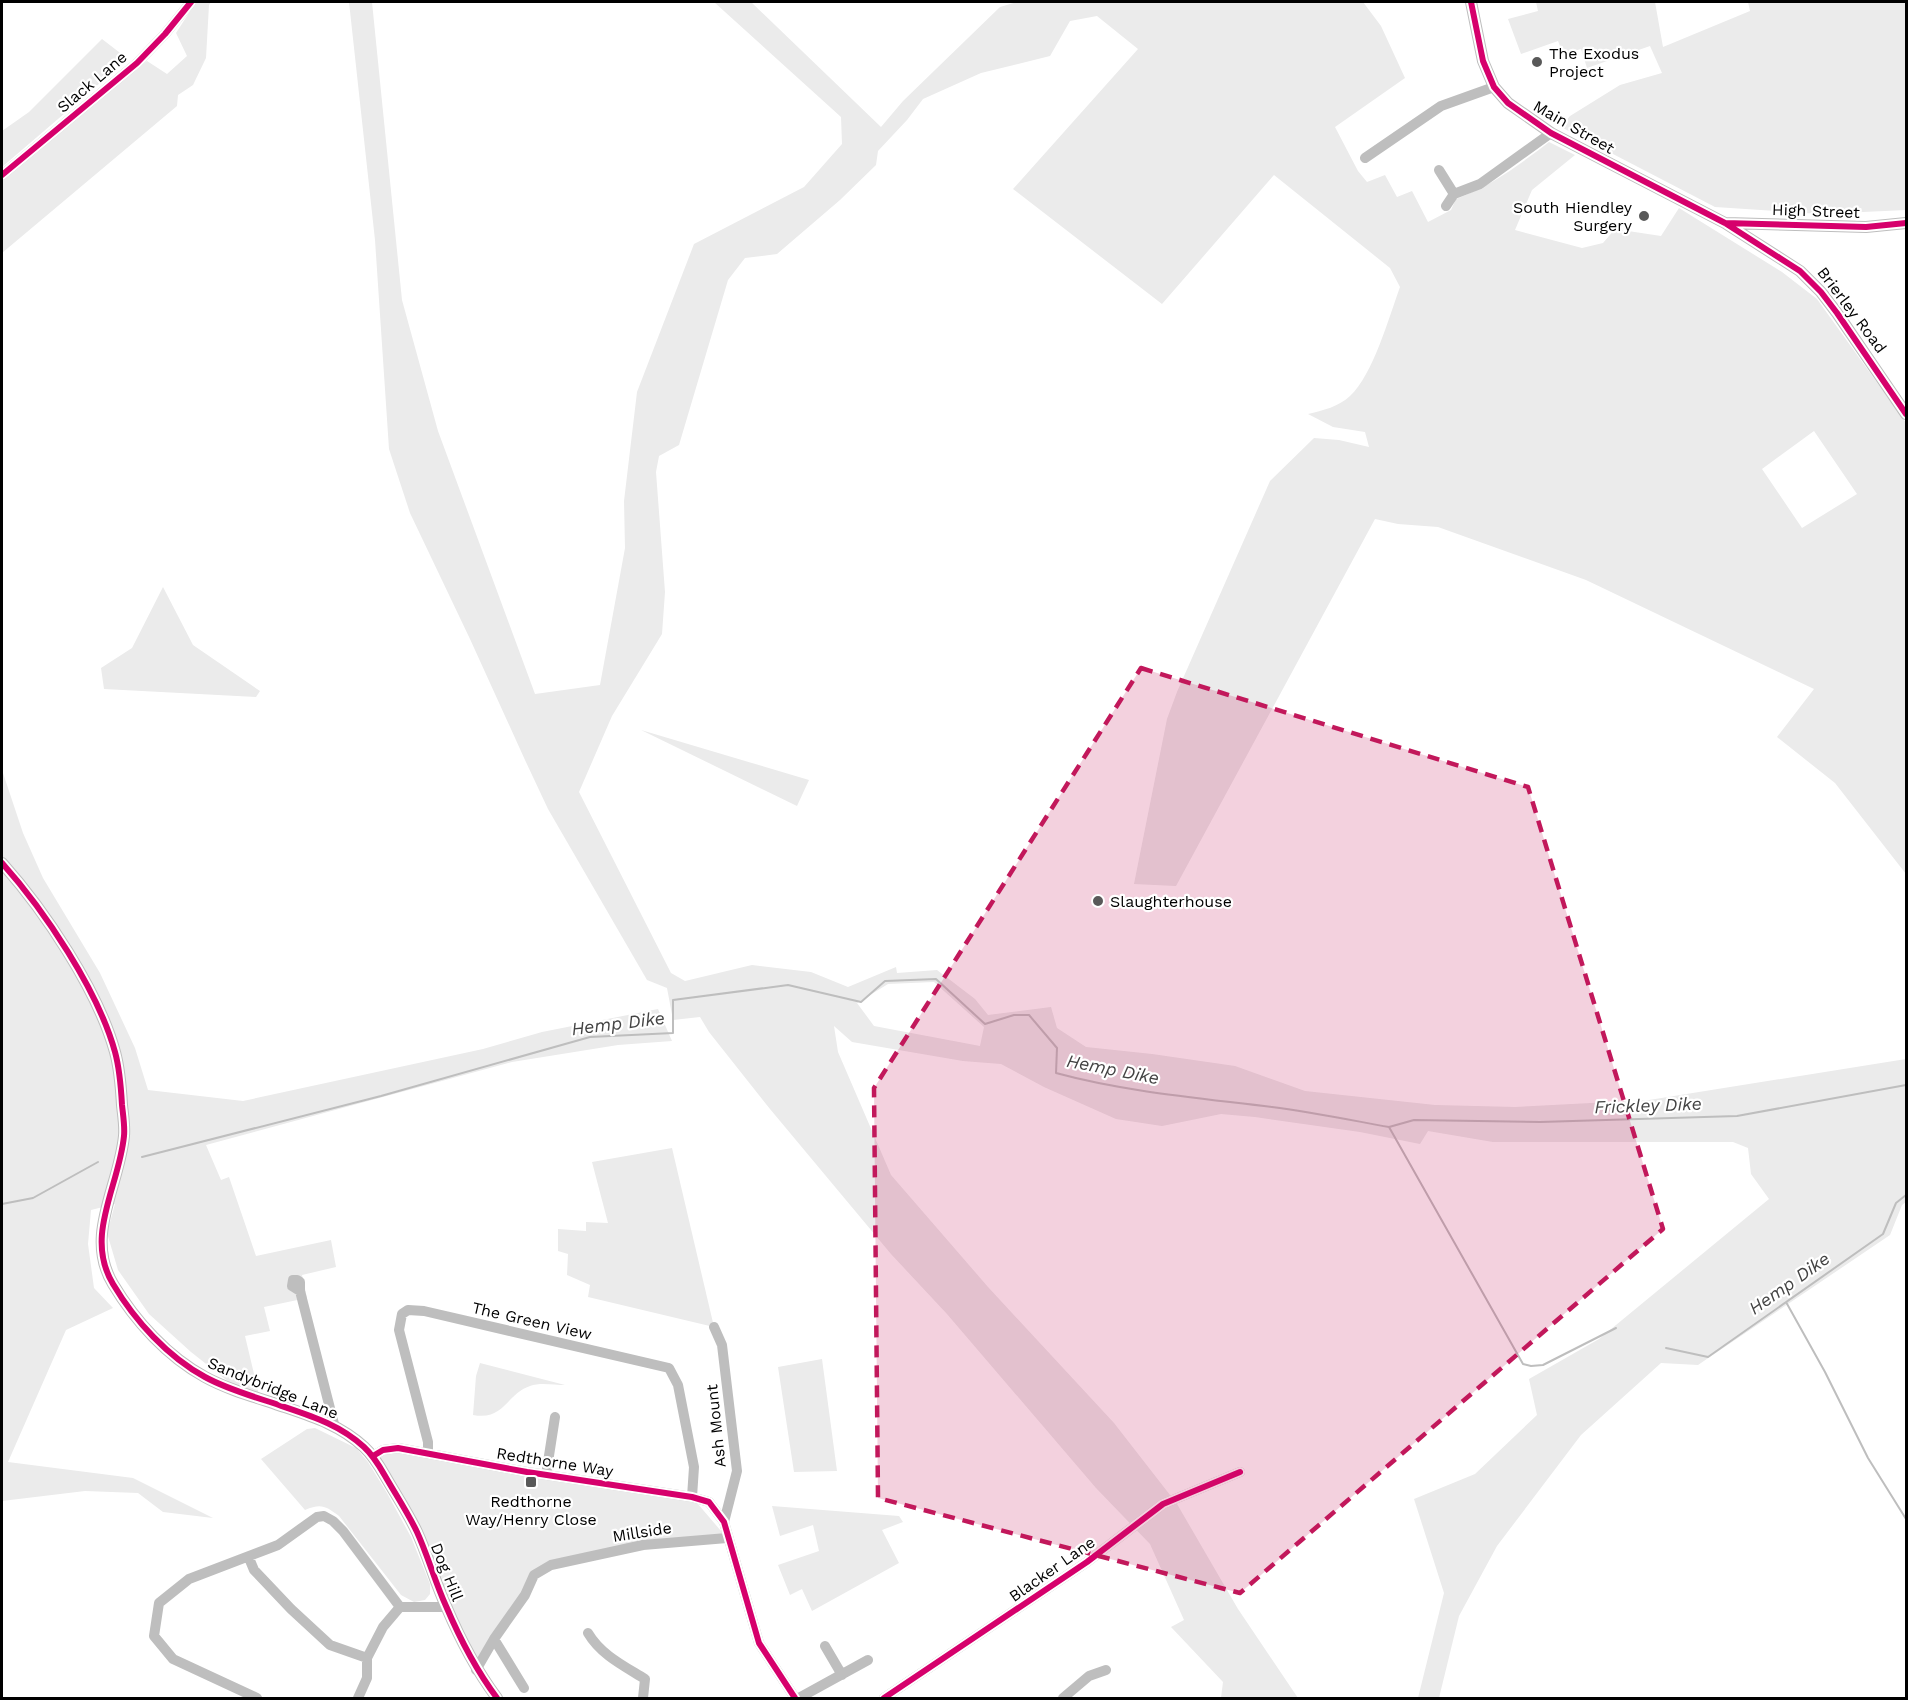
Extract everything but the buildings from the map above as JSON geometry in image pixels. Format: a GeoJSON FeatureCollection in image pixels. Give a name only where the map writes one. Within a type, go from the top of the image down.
{"type":"FeatureCollection","features":[{"type":"Feature","properties":{"kind":"street","name":"Slack Lane"},"geometry":{"type":"LineString","coordinates":[[2,175],[137,63],[191,2]]}},
{"type":"Feature","properties":{"kind":"street","name":"Main Street"},"geometry":{"type":"LineString","coordinates":[[1471,2],[1483,61],[1494,87],[1508,103],[1551,133],[1725,223]]}},
{"type":"Feature","properties":{"kind":"street"},"geometry":{"type":"LineString","coordinates":[[1365,158],[1441,106],[1494,87]]}},
{"type":"Feature","properties":{"kind":"street"},"geometry":{"type":"LineString","coordinates":[[1446,206],[1454,194],[1480,184],[1551,133]]}},
{"type":"Feature","properties":{"kind":"street"},"geometry":{"type":"LineString","coordinates":[[1439,170],[1454,194]]}},
{"type":"Feature","properties":{"kind":"street","name":"High Street"},"geometry":{"type":"LineString","coordinates":[[1725,223],[1866,227],[1906,223]]}},
{"type":"Feature","properties":{"kind":"street","name":"Brierley Road"},"geometry":{"type":"LineString","coordinates":[[1725,223],[1800,271],[1821,292],[1906,414]]}},
{"type":"Feature","properties":{"kind":"street","name":"Sandybridge Lane"},"geometry":{"type":"LineString","coordinates":[[2,863],[24,888],[75,966],[98,1007],[114,1050],[120,1074],[124,1134],[120,1162],[106,1207],[100,1251],[113,1285],[165,1348],[189,1368],[222,1385],[334,1424],[373,1456]]}},
{"type":"Feature","properties":{"kind":"street"},"geometry":{"type":"LineString","coordinates":[[300,1291],[334,1424]]}},
{"type":"Feature","properties":{"kind":"street","name":"The Green View"},"geometry":{"type":"LineString","coordinates":[[428,1454],[428,1442],[399,1330],[402,1314],[408,1310],[424,1311],[669,1368],[678,1384],[694,1467],[692,1497]]}},
{"type":"Feature","properties":{"kind":"street","name":"Ash Mount"},"geometry":{"type":"LineString","coordinates":[[714,1327],[722,1345],[737,1472],[724,1522]]}},
{"type":"Feature","properties":{"kind":"street"},"geometry":{"type":"LineString","coordinates":[[546,1475],[555,1417]]}},
{"type":"Feature","properties":{"kind":"street","name":"Redthorne Way"},"geometry":{"type":"LineString","coordinates":[[373,1456],[383,1450],[392,1449],[692,1497],[709,1502],[724,1522]]}},
{"type":"Feature","properties":{"kind":"street","name":"Dog Hill"},"geometry":{"type":"LineString","coordinates":[[373,1456],[417,1531],[446,1607],[476,1670],[497,1698]]}},
{"type":"Feature","properties":{"kind":"street","name":"Blacker Lane"},"geometry":{"type":"LineString","coordinates":[[884,1698],[1087,1562],[1162,1504],[1240,1472]]}},
{"type":"Feature","properties":{"kind":"street"},"geometry":{"type":"LineString","coordinates":[[257,1698],[173,1659],[154,1636],[159,1603],[189,1579],[278,1545],[311,1519],[324,1516],[343,1531],[400,1607]]}},
{"type":"Feature","properties":{"kind":"street"},"geometry":{"type":"LineString","coordinates":[[724,1522],[759,1643],[797,1698],[868,1660]]}},
{"type":"Feature","properties":{"kind":"street","name":"Millside"},"geometry":{"type":"LineString","coordinates":[[476,1670],[494,1639],[525,1595],[534,1575],[540,1570],[551,1565],[643,1545],[727,1538]]}},
{"type":"Feature","properties":{"kind":"street"},"geometry":{"type":"LineString","coordinates":[[249,1558],[254,1570],[330,1645],[367,1658]]}},
{"type":"Feature","properties":{"kind":"street"},"geometry":{"type":"LineString","coordinates":[[358,1698],[367,1678],[367,1658],[383,1627],[400,1607],[446,1607]]}},
{"type":"Feature","properties":{"kind":"street"},"geometry":{"type":"LineString","coordinates":[[588,1633],[594,1644],[607,1655],[645,1679],[643,1698]]}},
{"type":"Feature","properties":{"kind":"street"},"geometry":{"type":"LineString","coordinates":[[494,1639],[524,1688]]}},
{"type":"Feature","properties":{"kind":"street"},"geometry":{"type":"LineString","coordinates":[[825,1646],[842,1675]]}},
{"type":"Feature","properties":{"kind":"street"},"geometry":{"type":"LineString","coordinates":[[1068,1697],[1089,1676],[1107,1670]]}},
{"type":"Feature","properties":{"kind":"highlighted area"},"geometry":{"type":"Polygon","coordinates":[[[1141,668],[1528,787],[1663,1229],[1240,1593],[878,1498],[874,1088],[1141,668]]]}},
{"type":"Feature","properties":{"kind":"shaded area"},"geometry":{"type":"Polygon","coordinates":[[[196,2],[211,2],[206,58],[193,85],[178,95],[177,106],[2,253],[2,180],[80,113],[147,61],[167,74],[187,56],[176,33],[196,2]]]}},
{"type":"Feature","properties":{"kind":"shaded area"},"geometry":{"type":"Polygon","coordinates":[[[349,2],[372,2],[402,300],[438,431],[535,694],[600,685],[625,548],[624,501],[637,392],[694,244],[804,187],[842,144],[841,117],[714,2],[751,2],[881,127],[903,101],[1000,7],[1017,2],[1363,2],[1381,26],[1405,78],[1335,127],[1358,171],[1367,182],[1385,175],[1397,197],[1412,191],[1428,222],[1451,210],[1456,199],[1504,174],[1549,142],[1575,155],[1532,190],[1515,230],[1582,248],[1603,243],[1615,229],[1661,236],[1679,208],[1782,272],[1817,299],[1906,423],[1906,874],[1835,783],[1777,737],[1814,689],[1586,580],[1438,527],[1398,524],[1375,519],[1176,886],[1134,884],[1167,719],[1270,481],[1314,438],[1339,440],[1369,447],[1365,432],[1333,427],[1308,414],[1341,403],[1358,387],[1380,345],[1400,287],[1390,268],[1274,175],[1162,304],[1013,189],[1138,49],[1097,16],[1070,21],[1050,56],[981,73],[923,99],[878,151],[876,165],[840,200],[777,254],[745,258],[728,280],[679,445],[659,456],[656,472],[665,592],[662,634],[612,716],[579,792],[671,973],[685,981],[752,965],[811,972],[848,987],[896,967],[897,973],[937,970],[975,999],[988,1015],[1051,1007],[1057,1028],[1086,1047],[1235,1066],[1305,1091],[1435,1105],[1515,1107],[1649,1100],[1906,1059],[1906,1202],[1902,1205],[1890,1235],[1698,1365],[1661,1363],[1581,1435],[1497,1546],[1459,1616],[1439,1698],[1418,1698],[1444,1593],[1414,1499],[1475,1474],[1537,1415],[1529,1379],[1599,1339],[1769,1199],[1751,1174],[1748,1148],[1733,1142],[1493,1142],[1428,1131],[1420,1144],[1360,1132],[1221,1114],[1162,1126],[1116,1119],[1044,1087],[1001,1064],[963,1061],[852,1042],[834,1026],[838,1052],[891,1175],[988,1287],[1114,1423],[1177,1504],[1238,1609],[1298,1698],[1221,1698],[1223,1682],[1171,1627],[1184,1620],[1150,1544],[1096,1488],[947,1314],[891,1254],[770,1109],[709,1032],[700,1017],[673,1020],[667,988],[647,980],[548,809],[410,513],[389,449],[375,240],[349,2]],[[1814,431],[1762,469],[1802,528],[1857,494],[1814,431]],[[934,982],[888,984],[857,1003],[874,1026],[980,1046],[984,1027],[934,982]]]}},
{"type":"Feature","properties":{"kind":"shaded area"},"geometry":{"type":"Polygon","coordinates":[[[1536,2],[1655,2],[1663,47],[1750,11],[1748,2],[1906,2],[1906,210],[1820,214],[1715,207],[1561,127],[1570,116],[1620,85],[1662,73],[1650,46],[1587,68],[1581,49],[1563,54],[1558,41],[1521,54],[1508,19],[1538,11],[1536,2]]]}},
{"type":"Feature","properties":{"kind":"shaded area"},"geometry":{"type":"Polygon","coordinates":[[[102,39],[128,59],[2,167],[2,131],[29,112],[102,39]]]}},
{"type":"Feature","properties":{"kind":"shaded area"},"geometry":{"type":"Polygon","coordinates":[[[163,587],[193,645],[260,691],[256,697],[104,689],[101,668],[132,648],[163,587]]]}},
{"type":"Feature","properties":{"kind":"shaded area"},"geometry":{"type":"Polygon","coordinates":[[[641,730],[809,780],[797,806],[641,730]]]}},
{"type":"Feature","properties":{"kind":"shaded area"},"geometry":{"type":"Polygon","coordinates":[[[2,770],[23,833],[43,878],[100,973],[135,1048],[148,1090],[243,1101],[483,1049],[542,1032],[658,1009],[672,1041],[618,1045],[512,1062],[206,1145],[221,1180],[229,1177],[256,1256],[331,1240],[336,1267],[302,1275],[307,1298],[264,1307],[270,1331],[245,1336],[259,1395],[234,1386],[191,1352],[149,1314],[118,1270],[107,1233],[115,1204],[91,1210],[88,1244],[94,1288],[113,1308],[66,1330],[8,1462],[133,1478],[213,1518],[163,1512],[138,1493],[85,1491],[2,1501],[2,770]]]}},
{"type":"Feature","properties":{"kind":"shaded area"},"geometry":{"type":"Polygon","coordinates":[[[672,1148],[714,1327],[588,1297],[590,1285],[567,1275],[568,1254],[558,1251],[558,1229],[586,1231],[586,1222],[608,1223],[592,1162],[672,1148]]]}},
{"type":"Feature","properties":{"kind":"shaded area"},"geometry":{"type":"Polygon","coordinates":[[[822,1359],[837,1471],[794,1472],[778,1367],[822,1359]]]}},
{"type":"Feature","properties":{"kind":"shaded area"},"geometry":{"type":"Polygon","coordinates":[[[480,1363],[565,1385],[530,1386],[515,1395],[499,1411],[484,1416],[473,1415],[476,1376],[480,1363]]]}},
{"type":"Feature","properties":{"kind":"shaded area"},"geometry":{"type":"Polygon","coordinates":[[[315,1428],[356,1448],[368,1462],[411,1537],[430,1584],[430,1594],[425,1600],[414,1602],[401,1595],[339,1516],[323,1507],[305,1510],[261,1459],[307,1429],[315,1428]]]}},
{"type":"Feature","properties":{"kind":"shaded area"},"geometry":{"type":"Polygon","coordinates":[[[383,1450],[692,1497],[727,1538],[687,1540],[540,1570],[476,1670],[417,1531],[373,1456],[383,1450]]]}},
{"type":"Feature","properties":{"kind":"shaded area"},"geometry":{"type":"Polygon","coordinates":[[[772,1506],[899,1516],[903,1522],[882,1530],[899,1563],[812,1611],[802,1589],[790,1595],[778,1565],[819,1551],[813,1525],[780,1536],[772,1506]]]}},
{"type":"Feature","properties":{"kind":"waterway","name":"Hemp Dike"},"geometry":{"type":"LineString","coordinates":[[142,1157],[381,1096],[590,1037],[673,1033],[673,1000],[788,985],[861,1002],[885,981],[936,979],[985,1024],[1014,1015],[1029,1015],[1057,1048],[1056,1073],[1136,1090],[1287,1109],[1389,1127],[1523,1364],[1543,1365],[1616,1328]]}},
{"type":"Feature","properties":{"kind":"waterway","name":"Frickley Dike"},"geometry":{"type":"LineString","coordinates":[[1389,1127],[1414,1120],[1540,1122],[1737,1116],[1906,1085]]}},
{"type":"Feature","properties":{"kind":"waterway"},"geometry":{"type":"LineString","coordinates":[[2,1204],[33,1198],[98,1162]]}},
{"type":"Feature","properties":{"kind":"waterway","name":"Hemp Dike"},"geometry":{"type":"LineString","coordinates":[[1666,1348],[1708,1357],[1883,1234],[1896,1203],[1906,1195]]}},
{"type":"Feature","properties":{"kind":"waterway"},"geometry":{"type":"LineString","coordinates":[[1786,1302],[1825,1372],[1868,1458],[1906,1519]]}},
{"type":"Feature","properties":{"kind":"cycle path"},"geometry":{"type":"LineString","coordinates":[[2,175],[137,63],[191,2]]}},
{"type":"Feature","properties":{"kind":"cycle path"},"geometry":{"type":"LineString","coordinates":[[1471,2],[1483,61],[1494,87],[1508,103],[1551,133],[1725,223],[1800,271],[1821,292],[1837,313],[1906,414]]}},
{"type":"Feature","properties":{"kind":"cycle path"},"geometry":{"type":"LineString","coordinates":[[1725,223],[1866,227],[1906,223]]}},
{"type":"Feature","properties":{"kind":"cycle path"},"geometry":{"type":"LineString","coordinates":[[2,863],[52,927],[83,977],[107,1028],[115,1052],[120,1079],[124,1136],[102,1230],[105,1266],[113,1284],[131,1311],[153,1337],[191,1369],[229,1388],[331,1425],[354,1438],[368,1451],[414,1526],[457,1630],[475,1665],[497,1698]]}},
{"type":"Feature","properties":{"kind":"cycle path"},"geometry":{"type":"LineString","coordinates":[[373,1456],[383,1450],[398,1448],[527,1472],[692,1497],[709,1502],[724,1522],[759,1643],[795,1698]]}},
{"type":"Feature","properties":{"kind":"cycle path"},"geometry":{"type":"LineString","coordinates":[[884,1698],[1087,1562],[1163,1504],[1240,1472]]}},
{"type":"Feature","properties":{"kind":"place","name":"The Exodus Project"},"geometry":{"type":"Point","coordinates":[1537,62]}},
{"type":"Feature","properties":{"kind":"place","name":"South Hiendley Surgery"},"geometry":{"type":"Point","coordinates":[1644,216]}},
{"type":"Feature","properties":{"kind":"place","name":"Slaughterhouse"},"geometry":{"type":"Point","coordinates":[1098,901]}},
{"type":"Feature","properties":{"kind":"place","name":"Redthorne Way/Henry Close"},"geometry":{"type":"Point","coordinates":[531,1482]}}]}
